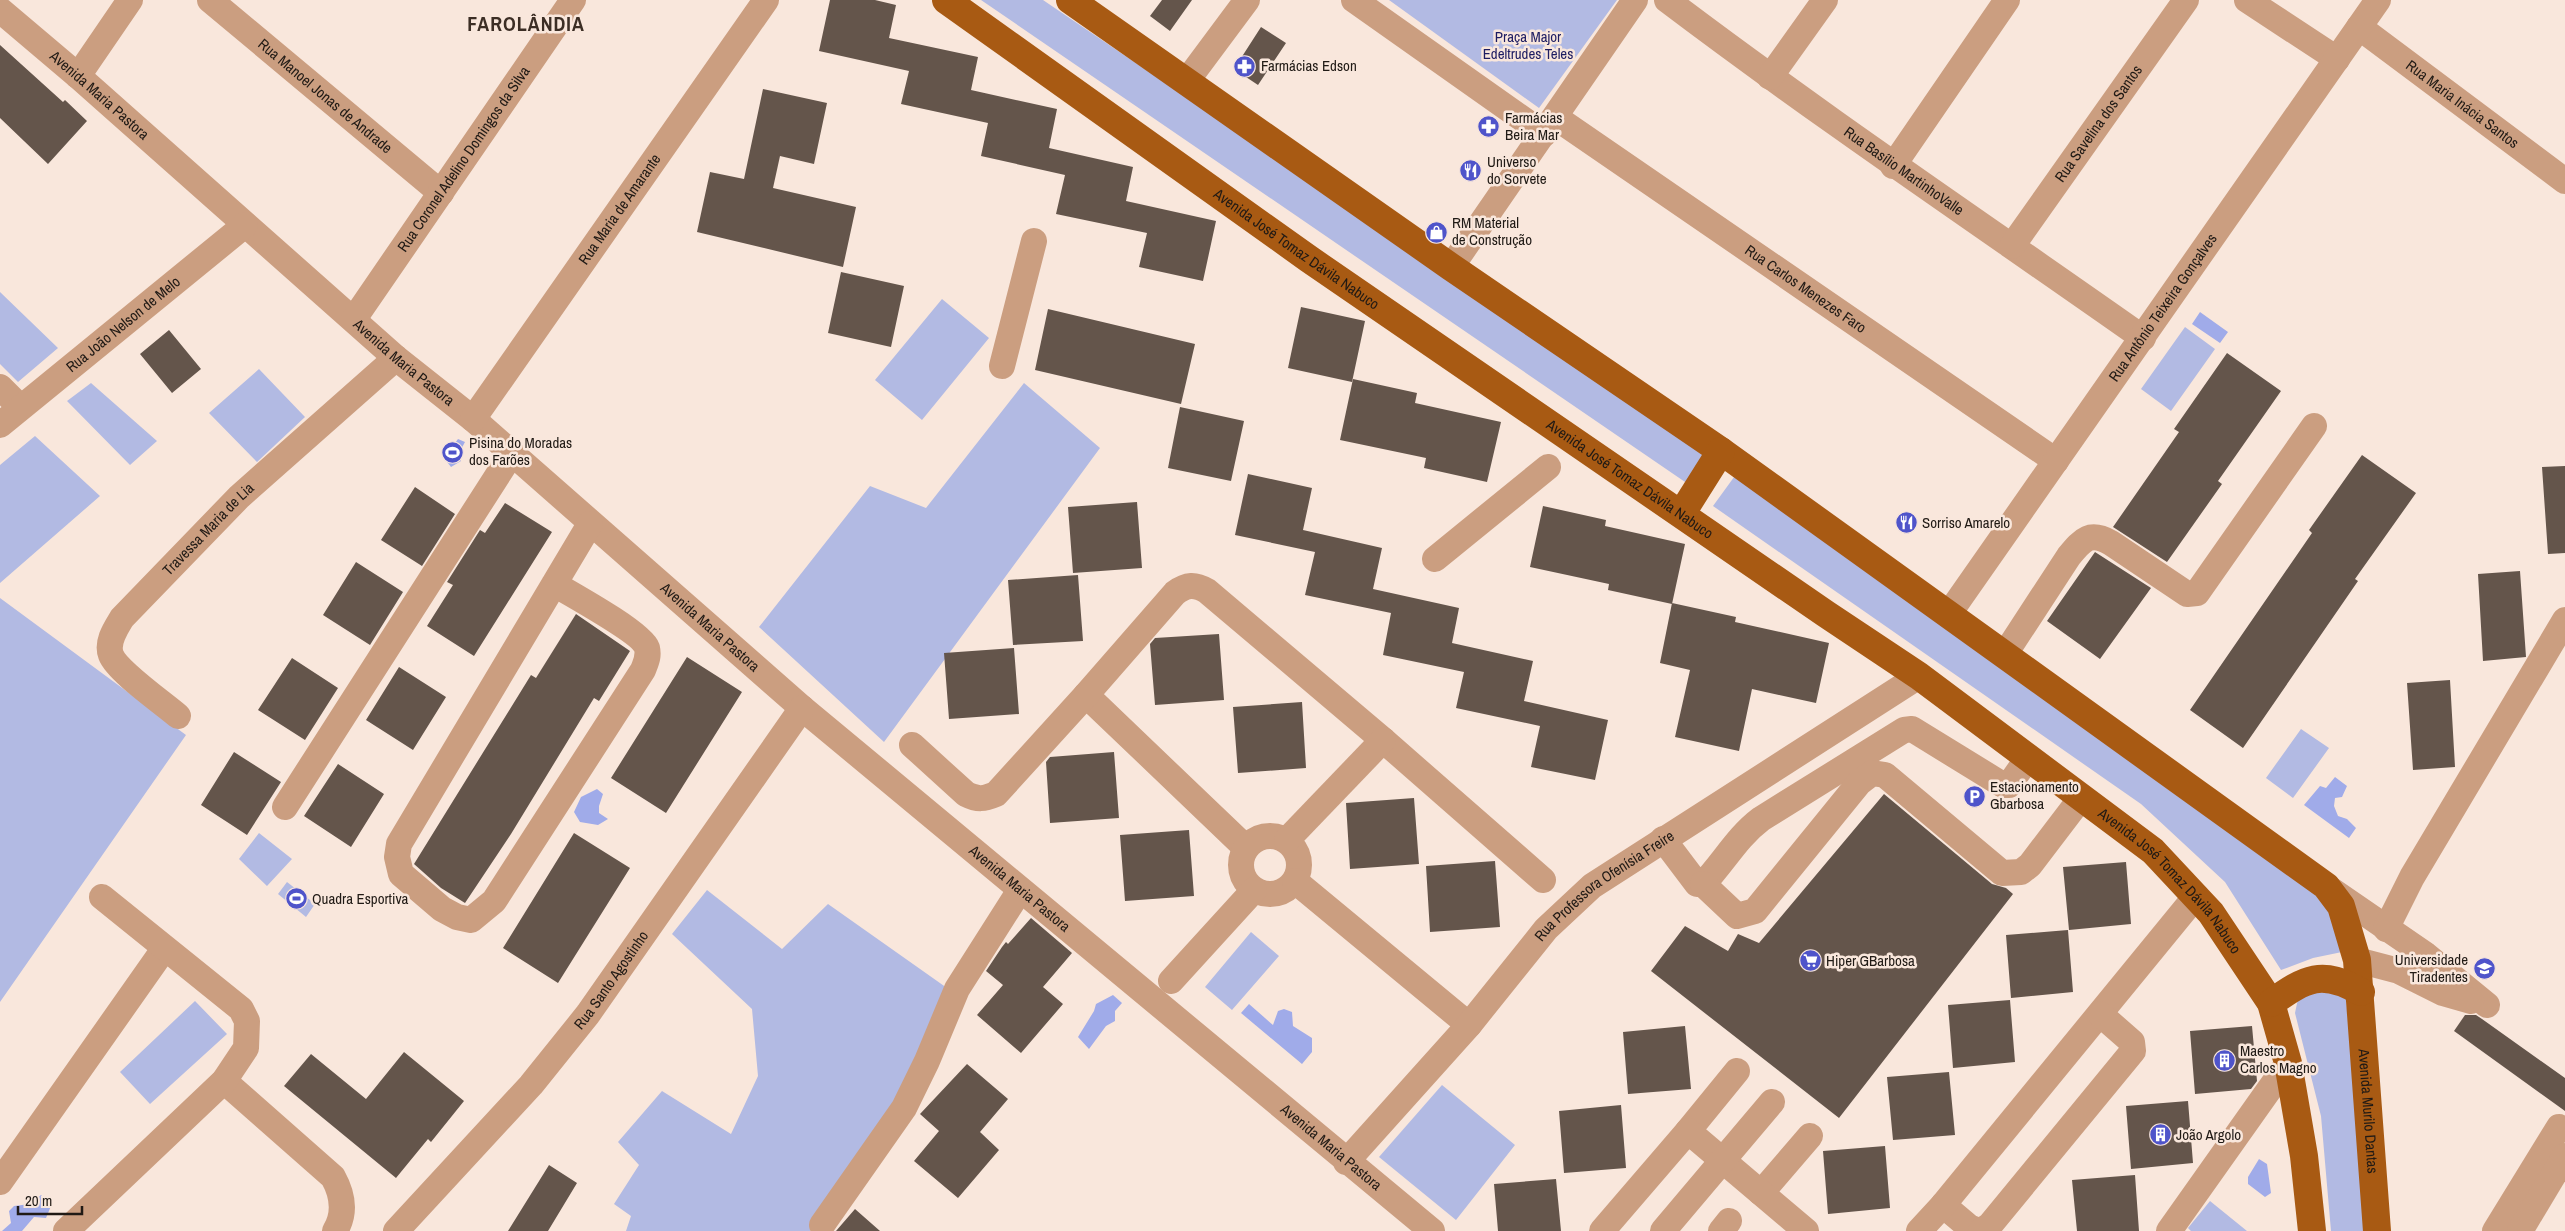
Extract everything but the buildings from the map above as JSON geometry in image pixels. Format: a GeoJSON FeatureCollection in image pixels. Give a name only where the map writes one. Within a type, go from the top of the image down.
{"type":"FeatureCollection","features":[{"type":"Feature","properties":{"kind":"main road","name":"Avenida José Tomaz Dávila Nabuco"},"geometry":{"type":"LineString","coordinates":[[946,0],[1309,259],[1682,513],[1826,614],[1920,676],[2153,851],[2189,904],[2211,912],[2271,1002]]}},
{"type":"Feature","properties":{"kind":"main road"},"geometry":{"type":"LineString","coordinates":[[1070,0],[1450,267],[1721,451],[2326,886],[2341,906],[2357,960],[2361,992]]}},
{"type":"Feature","properties":{"kind":"main road"},"geometry":{"type":"LineString","coordinates":[[1682,513],[1721,451]]}},
{"type":"Feature","properties":{"kind":"main road"},"geometry":{"type":"LineString","coordinates":[[2312,1231],[2304,1156],[2288,1063],[2271,1002],[2299,984],[2318,979],[2335,979],[2361,992]]}},
{"type":"Feature","properties":{"kind":"main road","name":"Avenida Murilo Dantas"},"geometry":{"type":"LineString","coordinates":[[2361,992],[2377,1231]]}},
{"type":"Feature","properties":{"kind":"street"},"geometry":{"type":"LineString","coordinates":[[78,76],[130,0]]}},
{"type":"Feature","properties":{"kind":"street","name":"Rua Manoel Jonas de Andrade"},"geometry":{"type":"LineString","coordinates":[[210,0],[441,193]]}},
{"type":"Feature","properties":{"kind":"street","name":"Rua Coronel Adelino Domingos da Silva"},"geometry":{"type":"LineString","coordinates":[[354,319],[573,0]]}},
{"type":"Feature","properties":{"kind":"street","name":"Rua Maria de Amarante"},"geometry":{"type":"LineString","coordinates":[[473,419],[766,0]]}},
{"type":"Feature","properties":{"kind":"street"},"geometry":{"type":"LineString","coordinates":[[1186,82],[1247,0]]}},
{"type":"Feature","properties":{"kind":"street","name":"Rua Carlos Menezes Faro"},"geometry":{"type":"LineString","coordinates":[[1354,0],[1549,126],[2056,461]]}},
{"type":"Feature","properties":{"kind":"street"},"geometry":{"type":"LineString","coordinates":[[1450,267],[1635,0]]}},
{"type":"Feature","properties":{"kind":"street","name":"Rua Basílio MartinhoValle"},"geometry":{"type":"LineString","coordinates":[[1667,0],[1894,166],[2143,338]]}},
{"type":"Feature","properties":{"kind":"street"},"geometry":{"type":"LineString","coordinates":[[1770,77],[1825,0]]}},
{"type":"Feature","properties":{"kind":"street"},"geometry":{"type":"LineString","coordinates":[[1894,166],[2007,0]]}},
{"type":"Feature","properties":{"kind":"street","name":"Rua Savelina dos Santos"},"geometry":{"type":"LineString","coordinates":[[2012,246],[2186,0]]}},
{"type":"Feature","properties":{"kind":"street"},"geometry":{"type":"LineString","coordinates":[[2247,0],[2337,59]]}},
{"type":"Feature","properties":{"kind":"street","name":"Rua Antônio Teixeira Gonçalves"},"geometry":{"type":"LineString","coordinates":[[1948,615],[2378,0]]}},
{"type":"Feature","properties":{"kind":"street","name":"Avenida Maria Pastora"},"geometry":{"type":"LineString","coordinates":[[0,10],[78,76],[396,358],[473,419],[590,524],[802,708],[1346,1162],[1432,1231]]}},
{"type":"Feature","properties":{"kind":"street","name":"Rua Maria Inácia Santos"},"geometry":{"type":"LineString","coordinates":[[2360,27],[2565,181]]}},
{"type":"Feature","properties":{"kind":"street","name":"Rua João Nelson de Melo"},"geometry":{"type":"LineString","coordinates":[[0,424],[245,225]]}},
{"type":"Feature","properties":{"kind":"street"},"geometry":{"type":"LineString","coordinates":[[1002,366],[1034,241]]}},
{"type":"Feature","properties":{"kind":"street","name":"Travessa Maria de Lia"},"geometry":{"type":"LineString","coordinates":[[178,716],[118,666],[110,654],[110,642],[122,618],[239,497],[396,358]]}},
{"type":"Feature","properties":{"kind":"street"},"geometry":{"type":"LineString","coordinates":[[0,388],[20,407]]}},
{"type":"Feature","properties":{"kind":"street"},"geometry":{"type":"LineString","coordinates":[[2005,654],[2069,556],[2080,542],[2090,537],[2101,537],[2187,594],[2197,593],[2314,426]]}},
{"type":"Feature","properties":{"kind":"street"},"geometry":{"type":"LineString","coordinates":[[285,808],[512,453]]}},
{"type":"Feature","properties":{"kind":"street"},"geometry":{"type":"LineString","coordinates":[[1434,559],[1548,467]]}},
{"type":"Feature","properties":{"kind":"street"},"geometry":{"type":"LineString","coordinates":[[554,584],[635,634],[646,646],[648,658],[643,670],[494,902],[470,920],[457,917],[442,909],[401,874],[397,857],[399,844],[554,584],[590,524]]}},
{"type":"Feature","properties":{"kind":"street"},"geometry":{"type":"LineString","coordinates":[[912,745],[966,794],[976,799],[996,794],[1086,695],[1175,592],[1184,586],[1197,585],[1207,591],[1383,740],[1543,880]]}},
{"type":"Feature","properties":{"kind":"street"},"geometry":{"type":"LineString","coordinates":[[2386,928],[2412,877],[2565,620]]}},
{"type":"Feature","properties":{"kind":"street","name":"Rua Professora Ofenísia Freire"},"geometry":{"type":"LineString","coordinates":[[1346,1162],[1469,1026],[1546,929],[1592,886],[1920,676]]}},
{"type":"Feature","properties":{"kind":"street"},"geometry":{"type":"LineString","coordinates":[[1086,695],[1246,848]]}},
{"type":"Feature","properties":{"kind":"street","name":"Rua Santo Agostinho"},"geometry":{"type":"LineString","coordinates":[[399,1230],[531,1085],[588,1014],[802,708]]}},
{"type":"Feature","properties":{"kind":"street"},"geometry":{"type":"LineString","coordinates":[[1703,884],[1718,868],[1744,832],[1761,818],[1904,730],[1912,729],[1920,733],[2003,785],[2009,785],[2028,758]]}},
{"type":"Feature","properties":{"kind":"street"},"geometry":{"type":"LineString","coordinates":[[1287,840],[1383,740]]}},
{"type":"Feature","properties":{"kind":"street"},"geometry":{"type":"LineString","coordinates":[[1663,839],[1697,884],[1703,884],[1737,916],[1755,911],[1859,783],[1872,773],[1885,775],[2002,872],[2021,872],[2030,865],[2082,798]]}},
{"type":"Feature","properties":{"kind":"street"},"geometry":{"type":"LineString","coordinates":[[1264,836],[1276,836],[1287,840],[1295,848],[1299,859],[1299,870],[1295,881],[1287,889],[1276,894],[1264,894],[1254,890],[1246,881],[1241,870],[1241,859],[1246,848],[1254,840],[1264,836]]}},
{"type":"Feature","properties":{"kind":"street"},"geometry":{"type":"LineString","coordinates":[[1295,881],[1469,1026]]}},
{"type":"Feature","properties":{"kind":"street"},"geometry":{"type":"LineString","coordinates":[[2326,886],[2386,928],[2420,966],[2399,971],[2357,960]]}},
{"type":"Feature","properties":{"kind":"street"},"geometry":{"type":"LineString","coordinates":[[822,1225],[904,1108],[927,1061],[957,989],[1020,890]]}},
{"type":"Feature","properties":{"kind":"street"},"geometry":{"type":"LineString","coordinates":[[1172,981],[1254,890]]}},
{"type":"Feature","properties":{"kind":"street"},"geometry":{"type":"LineString","coordinates":[[66,1231],[224,1082],[246,1048],[247,1021],[241,1009],[164,949],[102,897]]}},
{"type":"Feature","properties":{"kind":"street"},"geometry":{"type":"LineString","coordinates":[[1918,1231],[1943,1205],[2189,904]]}},
{"type":"Feature","properties":{"kind":"street"},"geometry":{"type":"LineString","coordinates":[[0,1182],[164,949]]}},
{"type":"Feature","properties":{"kind":"street"},"geometry":{"type":"LineString","coordinates":[[1943,1205],[1969,1227],[1980,1231],[1990,1225],[2133,1051],[2132,1042],[2100,1014]]}},
{"type":"Feature","properties":{"kind":"street"},"geometry":{"type":"LineString","coordinates":[[2169,1231],[2288,1063]]}},
{"type":"Feature","properties":{"kind":"street"},"geometry":{"type":"LineString","coordinates":[[1602,1231],[1737,1071]]}},
{"type":"Feature","properties":{"kind":"street"},"geometry":{"type":"LineString","coordinates":[[224,1082],[333,1177],[340,1190],[342,1206],[341,1221],[335,1231]]}},
{"type":"Feature","properties":{"kind":"street"},"geometry":{"type":"LineString","coordinates":[[1663,1231],[1772,1102]]}},
{"type":"Feature","properties":{"kind":"street"},"geometry":{"type":"LineString","coordinates":[[2495,1231],[2559,1127]]}},
{"type":"Feature","properties":{"kind":"street"},"geometry":{"type":"LineString","coordinates":[[1688,1131],[1806,1231]]}},
{"type":"Feature","properties":{"kind":"street"},"geometry":{"type":"LineString","coordinates":[[1761,1193],[1810,1136]]}},
{"type":"Feature","properties":{"kind":"street"},"geometry":{"type":"LineString","coordinates":[[2520,1231],[2565,1156]]}},
{"type":"Feature","properties":{"kind":"green space"},"geometry":{"type":"Polygon","coordinates":[[[981,0],[1043,0],[1707,451],[1688,484],[981,0]]]}},
{"type":"Feature","properties":{"kind":"green space","name":"Praça Major Edeltrudes Teles"},"geometry":{"type":"Polygon","coordinates":[[[1389,0],[1617,0],[1539,108],[1389,0]]]}},
{"type":"Feature","properties":{"kind":"green space"},"geometry":{"type":"Polygon","coordinates":[[[0,292],[58,348],[18,382],[0,364],[0,292]]]}},
{"type":"Feature","properties":{"kind":"green space"},"geometry":{"type":"Polygon","coordinates":[[[942,299],[989,338],[922,420],[875,380],[942,299]]]}},
{"type":"Feature","properties":{"kind":"green space"},"geometry":{"type":"Polygon","coordinates":[[[2185,327],[2215,349],[2171,411],[2141,389],[2185,327]]]}},
{"type":"Feature","properties":{"kind":"green space"},"geometry":{"type":"Polygon","coordinates":[[[259,369],[305,417],[257,462],[209,413],[259,369]]]}},
{"type":"Feature","properties":{"kind":"green space"},"geometry":{"type":"Polygon","coordinates":[[[91,383],[157,441],[130,465],[67,401],[91,383]]]}},
{"type":"Feature","properties":{"kind":"green space"},"geometry":{"type":"Polygon","coordinates":[[[1024,383],[1100,448],[884,742],[759,627],[870,486],[926,508],[1024,383]]]}},
{"type":"Feature","properties":{"kind":"green space"},"geometry":{"type":"Polygon","coordinates":[[[35,436],[100,496],[0,583],[0,465],[35,436]]]}},
{"type":"Feature","properties":{"kind":"green space"},"geometry":{"type":"Polygon","coordinates":[[[1737,473],[2228,820],[2330,907],[2342,952],[2313,958],[2281,970],[2225,882],[2141,804],[1713,506],[1737,473]]]}},
{"type":"Feature","properties":{"kind":"green space"},"geometry":{"type":"Polygon","coordinates":[[[0,598],[186,735],[0,1002],[0,598]]]}},
{"type":"Feature","properties":{"kind":"green space"},"geometry":{"type":"Polygon","coordinates":[[[2301,729],[2329,748],[2293,798],[2266,778],[2301,729]]]}},
{"type":"Feature","properties":{"kind":"green space"},"geometry":{"type":"Polygon","coordinates":[[[259,833],[292,859],[267,886],[239,859],[259,833]]]}},
{"type":"Feature","properties":{"kind":"green space","name":"Quadra Esportiva"},"geometry":{"type":"Polygon","coordinates":[[[287,882],[315,904],[306,917],[278,894],[287,882]]]}},
{"type":"Feature","properties":{"kind":"green space"},"geometry":{"type":"Polygon","coordinates":[[[707,890],[782,949],[828,904],[947,988],[905,1096],[810,1231],[626,1231],[631,1216],[614,1204],[639,1165],[618,1142],[662,1091],[731,1134],[758,1076],[752,1009],[672,934],[707,890]]]}},
{"type":"Feature","properties":{"kind":"green space"},"geometry":{"type":"Polygon","coordinates":[[[1251,932],[1279,956],[1232,1010],[1205,987],[1251,932]]]}},
{"type":"Feature","properties":{"kind":"green space"},"geometry":{"type":"Polygon","coordinates":[[[2324,986],[2346,999],[2368,1231],[2331,1231],[2321,1116],[2295,1013],[2299,994],[2324,986]]]}},
{"type":"Feature","properties":{"kind":"green space"},"geometry":{"type":"Polygon","coordinates":[[[195,1001],[227,1034],[150,1104],[120,1072],[195,1001]]]}},
{"type":"Feature","properties":{"kind":"green space"},"geometry":{"type":"Polygon","coordinates":[[[1442,1085],[1515,1145],[1456,1220],[1379,1157],[1442,1085]]]}},
{"type":"Feature","properties":{"kind":"green space"},"geometry":{"type":"Polygon","coordinates":[[[2210,1201],[2247,1231],[2191,1231],[2188,1228],[2210,1201]]]}},
{"type":"Feature","properties":{"kind":"shaded area"},"geometry":{"type":"Polygon","coordinates":[[[2200,312],[2228,332],[2220,343],[2192,324],[2200,312]]]}},
{"type":"Feature","properties":{"kind":"shaded area","name":"Pisina do Moradas dos Farões"},"geometry":{"type":"Polygon","coordinates":[[[458,439],[465,442],[459,453],[461,461],[451,467],[444,458],[458,439]]]}},
{"type":"Feature","properties":{"kind":"shaded area"},"geometry":{"type":"Polygon","coordinates":[[[2335,777],[2347,786],[2342,797],[2335,798],[2334,806],[2338,816],[2347,819],[2356,828],[2349,838],[2304,805],[2320,786],[2326,788],[2335,777]]]}},
{"type":"Feature","properties":{"kind":"shaded area"},"geometry":{"type":"Polygon","coordinates":[[[597,789],[603,794],[599,813],[608,819],[598,825],[580,822],[574,812],[581,797],[597,789]]]}},
{"type":"Feature","properties":{"kind":"shaded area"},"geometry":{"type":"Polygon","coordinates":[[[1113,995],[1122,1003],[1115,1011],[1115,1021],[1106,1026],[1089,1049],[1078,1037],[1094,1011],[1096,1004],[1113,995]]]}},
{"type":"Feature","properties":{"kind":"shaded area"},"geometry":{"type":"Polygon","coordinates":[[[1249,1004],[1273,1025],[1278,1011],[1284,1009],[1292,1012],[1293,1026],[1312,1038],[1312,1052],[1302,1064],[1241,1013],[1249,1004]]]}},
{"type":"Feature","properties":{"kind":"shaded area"},"geometry":{"type":"Polygon","coordinates":[[[2259,1159],[2267,1164],[2271,1193],[2265,1197],[2248,1184],[2248,1177],[2259,1159]]]}},
{"type":"Feature","properties":{"kind":"shaded area"},"geometry":{"type":"Polygon","coordinates":[[[41,1195],[51,1206],[46,1218],[34,1217],[22,1231],[2,1231],[11,1223],[9,1211],[14,1206],[30,1204],[41,1195]]]}},
{"type":"Feature","properties":{"kind":"place","name":"Farmácias Edson"},"geometry":{"type":"Point","coordinates":[1245,66]}},
{"type":"Feature","properties":{"kind":"place","name":"Farmácias Beira Mar"},"geometry":{"type":"Point","coordinates":[1489,127]}},
{"type":"Feature","properties":{"kind":"place","name":"Universo do Sorvete"},"geometry":{"type":"Point","coordinates":[1471,171]}},
{"type":"Feature","properties":{"kind":"place","name":"RM Material de Construção"},"geometry":{"type":"Point","coordinates":[1436,232]}},
{"type":"Feature","properties":{"kind":"place","name":"Pisina do Moradas dos Farões"},"geometry":{"type":"Point","coordinates":[453,452]}},
{"type":"Feature","properties":{"kind":"place","name":"Sorriso Amarelo"},"geometry":{"type":"Point","coordinates":[1906,523]}},
{"type":"Feature","properties":{"kind":"place","name":"Estacionamento Gbarbosa"},"geometry":{"type":"Point","coordinates":[1974,796]}},
{"type":"Feature","properties":{"kind":"place","name":"Quadra Esportiva"},"geometry":{"type":"Point","coordinates":[296,899]}},
{"type":"Feature","properties":{"kind":"place","name":"Hiper GBarbosa"},"geometry":{"type":"Point","coordinates":[1810,961]}},
{"type":"Feature","properties":{"kind":"place","name":"Universidade Tiradentes"},"geometry":{"type":"Point","coordinates":[2484,969]}},
{"type":"Feature","properties":{"kind":"place","name":"Maestro Carlos Magno"},"geometry":{"type":"Point","coordinates":[2224,1060]}},
{"type":"Feature","properties":{"kind":"place","name":"João Argolo"},"geometry":{"type":"Point","coordinates":[2160,1135]}},
{"type":"Feature","properties":{"kind":"district","name":"FAROLÂNDIA"},"geometry":{"type":"Point","coordinates":[526,24]}}]}
